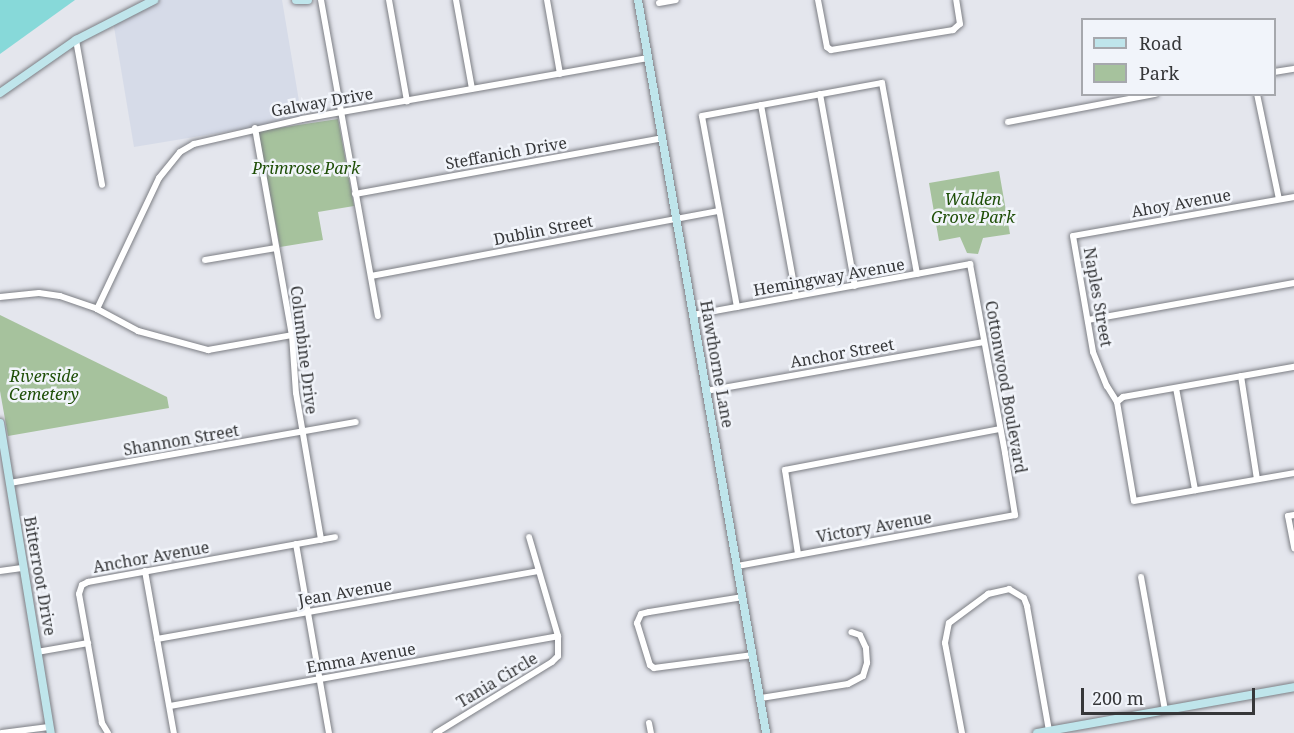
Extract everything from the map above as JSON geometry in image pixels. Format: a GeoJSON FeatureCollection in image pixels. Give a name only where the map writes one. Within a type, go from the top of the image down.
{"type":"FeatureCollection","features":[{"type":"Feature","properties":{"kind":"street"},"geometry":{"type":"LineString","coordinates":[[0,93],[76,40],[154,0]]}},
{"type":"Feature","properties":{"kind":"street"},"geometry":{"type":"LineString","coordinates":[[296,0],[308,0]]}},
{"type":"Feature","properties":{"kind":"street"},"geometry":{"type":"LineString","coordinates":[[321,0],[378,316]]}},
{"type":"Feature","properties":{"kind":"street"},"geometry":{"type":"LineString","coordinates":[[389,0],[407,101]]}},
{"type":"Feature","properties":{"kind":"street"},"geometry":{"type":"LineString","coordinates":[[456,0],[472,89]]}},
{"type":"Feature","properties":{"kind":"street"},"geometry":{"type":"LineString","coordinates":[[547,0],[560,74]]}},
{"type":"Feature","properties":{"kind":"street","name":"Hawthorne Lane"},"geometry":{"type":"LineString","coordinates":[[638,0],[766,733]]}},
{"type":"Feature","properties":{"kind":"street"},"geometry":{"type":"LineString","coordinates":[[659,3],[676,0]]}},
{"type":"Feature","properties":{"kind":"street"},"geometry":{"type":"LineString","coordinates":[[818,0],[827,47],[831,50],[953,30],[960,24],[956,0]]}},
{"type":"Feature","properties":{"kind":"street"},"geometry":{"type":"LineString","coordinates":[[76,40],[102,185]]}},
{"type":"Feature","properties":{"kind":"street","name":"Galway Drive"},"geometry":{"type":"LineString","coordinates":[[97,309],[146,201],[170,163],[180,152],[194,144],[255,128],[648,58]]}},
{"type":"Feature","properties":{"kind":"street"},"geometry":{"type":"LineString","coordinates":[[1276,72],[1294,69]]}},
{"type":"Feature","properties":{"kind":"street"},"geometry":{"type":"LineString","coordinates":[[737,307],[702,116],[882,82],[917,274]]}},
{"type":"Feature","properties":{"kind":"street"},"geometry":{"type":"LineString","coordinates":[[820,94],[855,286]]}},
{"type":"Feature","properties":{"kind":"street"},"geometry":{"type":"LineString","coordinates":[[1008,122],[1144,96]]}},
{"type":"Feature","properties":{"kind":"street"},"geometry":{"type":"LineString","coordinates":[[1257,96],[1279,199]]}},
{"type":"Feature","properties":{"kind":"street"},"geometry":{"type":"LineString","coordinates":[[761,105],[796,296]]}},
{"type":"Feature","properties":{"kind":"street","name":"Columbine Drive"},"geometry":{"type":"LineString","coordinates":[[255,128],[292,335],[301,433],[321,540]]}},
{"type":"Feature","properties":{"kind":"street","name":"Steffanich Drive"},"geometry":{"type":"LineString","coordinates":[[355,194],[662,138]]}},
{"type":"Feature","properties":{"kind":"street","name":"Ahoy Avenue"},"geometry":{"type":"LineString","coordinates":[[1073,236],[1294,197]]}},
{"type":"Feature","properties":{"kind":"street","name":"Dublin Street"},"geometry":{"type":"LineString","coordinates":[[371,276],[719,211]]}},
{"type":"Feature","properties":{"kind":"street","name":"Naples Street"},"geometry":{"type":"LineString","coordinates":[[1073,236],[1093,352],[1107,386],[1117,402],[1134,501],[1195,490]]}},
{"type":"Feature","properties":{"kind":"street"},"geometry":{"type":"LineString","coordinates":[[205,260],[276,248]]}},
{"type":"Feature","properties":{"kind":"street","name":"Hemingway Avenue"},"geometry":{"type":"LineString","coordinates":[[693,315],[970,264]]}},
{"type":"Feature","properties":{"kind":"street","name":"Cottonwood Boulevard"},"geometry":{"type":"LineString","coordinates":[[970,264],[1015,515]]}},
{"type":"Feature","properties":{"kind":"street"},"geometry":{"type":"LineString","coordinates":[[1088,320],[1294,283]]}},
{"type":"Feature","properties":{"kind":"street"},"geometry":{"type":"LineString","coordinates":[[0,297],[39,293],[60,296],[97,309],[138,330],[177,344],[208,350],[292,335]]}},
{"type":"Feature","properties":{"kind":"street","name":"Anchor Street"},"geometry":{"type":"LineString","coordinates":[[706,391],[984,342]]}},
{"type":"Feature","properties":{"kind":"street"},"geometry":{"type":"LineString","coordinates":[[1117,402],[1124,397],[1294,367]]}},
{"type":"Feature","properties":{"kind":"street"},"geometry":{"type":"LineString","coordinates":[[1241,376],[1257,478]]}},
{"type":"Feature","properties":{"kind":"street"},"geometry":{"type":"LineString","coordinates":[[1176,388],[1195,490],[1294,473]]}},
{"type":"Feature","properties":{"kind":"street","name":"Shannon Street"},"geometry":{"type":"LineString","coordinates":[[10,483],[356,422]]}},
{"type":"Feature","properties":{"kind":"street","name":"Bitterroot Drive"},"geometry":{"type":"LineString","coordinates":[[0,423],[50,730]]}},
{"type":"Feature","properties":{"kind":"street"},"geometry":{"type":"LineString","coordinates":[[798,554],[785,470],[1000,429]]}},
{"type":"Feature","properties":{"kind":"street","name":"Victory Avenue"},"geometry":{"type":"LineString","coordinates":[[738,566],[1015,515]]}},
{"type":"Feature","properties":{"kind":"street"},"geometry":{"type":"LineString","coordinates":[[1294,515],[1288,516],[1294,548]]}},
{"type":"Feature","properties":{"kind":"street","name":"Anchor Avenue"},"geometry":{"type":"LineString","coordinates":[[88,643],[78,594],[82,585],[145,571],[335,537]]}},
{"type":"Feature","properties":{"kind":"street"},"geometry":{"type":"LineString","coordinates":[[529,537],[558,636]]}},
{"type":"Feature","properties":{"kind":"street"},"geometry":{"type":"LineString","coordinates":[[296,544],[329,733]]}},
{"type":"Feature","properties":{"kind":"street"},"geometry":{"type":"LineString","coordinates":[[0,571],[22,568]]}},
{"type":"Feature","properties":{"kind":"street"},"geometry":{"type":"LineString","coordinates":[[145,571],[174,733]]}},
{"type":"Feature","properties":{"kind":"street","name":"Jean Avenue"},"geometry":{"type":"LineString","coordinates":[[157,639],[538,571]]}},
{"type":"Feature","properties":{"kind":"street"},"geometry":{"type":"LineString","coordinates":[[1141,577],[1165,710]]}},
{"type":"Feature","properties":{"kind":"street"},"geometry":{"type":"LineString","coordinates":[[962,733],[945,643],[949,623],[988,594],[1009,589],[1018,592],[1027,606],[1049,731]]}},
{"type":"Feature","properties":{"kind":"street"},"geometry":{"type":"LineString","coordinates":[[743,597],[641,614],[637,623],[650,664],[660,670],[753,655]]}},
{"type":"Feature","properties":{"kind":"street"},"geometry":{"type":"LineString","coordinates":[[761,698],[848,684],[863,676],[867,663],[866,648],[860,635],[851,632]]}},
{"type":"Feature","properties":{"kind":"street","name":"Emma Avenue"},"geometry":{"type":"LineString","coordinates":[[170,706],[558,636]]}},
{"type":"Feature","properties":{"kind":"street","name":"Tania Circle"},"geometry":{"type":"LineString","coordinates":[[436,733],[552,662],[558,656],[558,636]]}},
{"type":"Feature","properties":{"kind":"street"},"geometry":{"type":"LineString","coordinates":[[37,652],[88,643],[102,723],[108,733]]}},
{"type":"Feature","properties":{"kind":"street"},"geometry":{"type":"LineString","coordinates":[[1037,733],[1071,730],[1165,710],[1294,687]]}},
{"type":"Feature","properties":{"kind":"street"},"geometry":{"type":"LineString","coordinates":[[649,723],[651,733]]}},
{"type":"Feature","properties":{"kind":"street"},"geometry":{"type":"LineString","coordinates":[[2,733],[50,730]]}},
{"type":"Feature","properties":{"kind":"shaded area"},"geometry":{"type":"Polygon","coordinates":[[[149,0],[282,0],[302,119],[134,147],[113,21],[149,0]]]}},
{"type":"Feature","properties":{"kind":"green space","name":"Primrose Park"},"geometry":{"type":"Polygon","coordinates":[[[338,119],[354,206],[318,212],[323,240],[280,247],[258,131],[338,119]]]}},
{"type":"Feature","properties":{"kind":"green space","name":"Walden Grove Park"},"geometry":{"type":"Polygon","coordinates":[[[999,171],[1010,234],[983,238],[978,254],[967,253],[960,237],[939,241],[929,183],[999,171]]]}},
{"type":"Feature","properties":{"kind":"green space","name":"Riverside Cemetery"},"geometry":{"type":"Polygon","coordinates":[[[0,315],[167,397],[169,408],[8,436],[0,391],[0,315]]]}},
{"type":"Feature","properties":{"kind":"water"},"geometry":{"type":"Polygon","coordinates":[[[0,0],[75,0],[0,54],[0,0]]]}}]}
